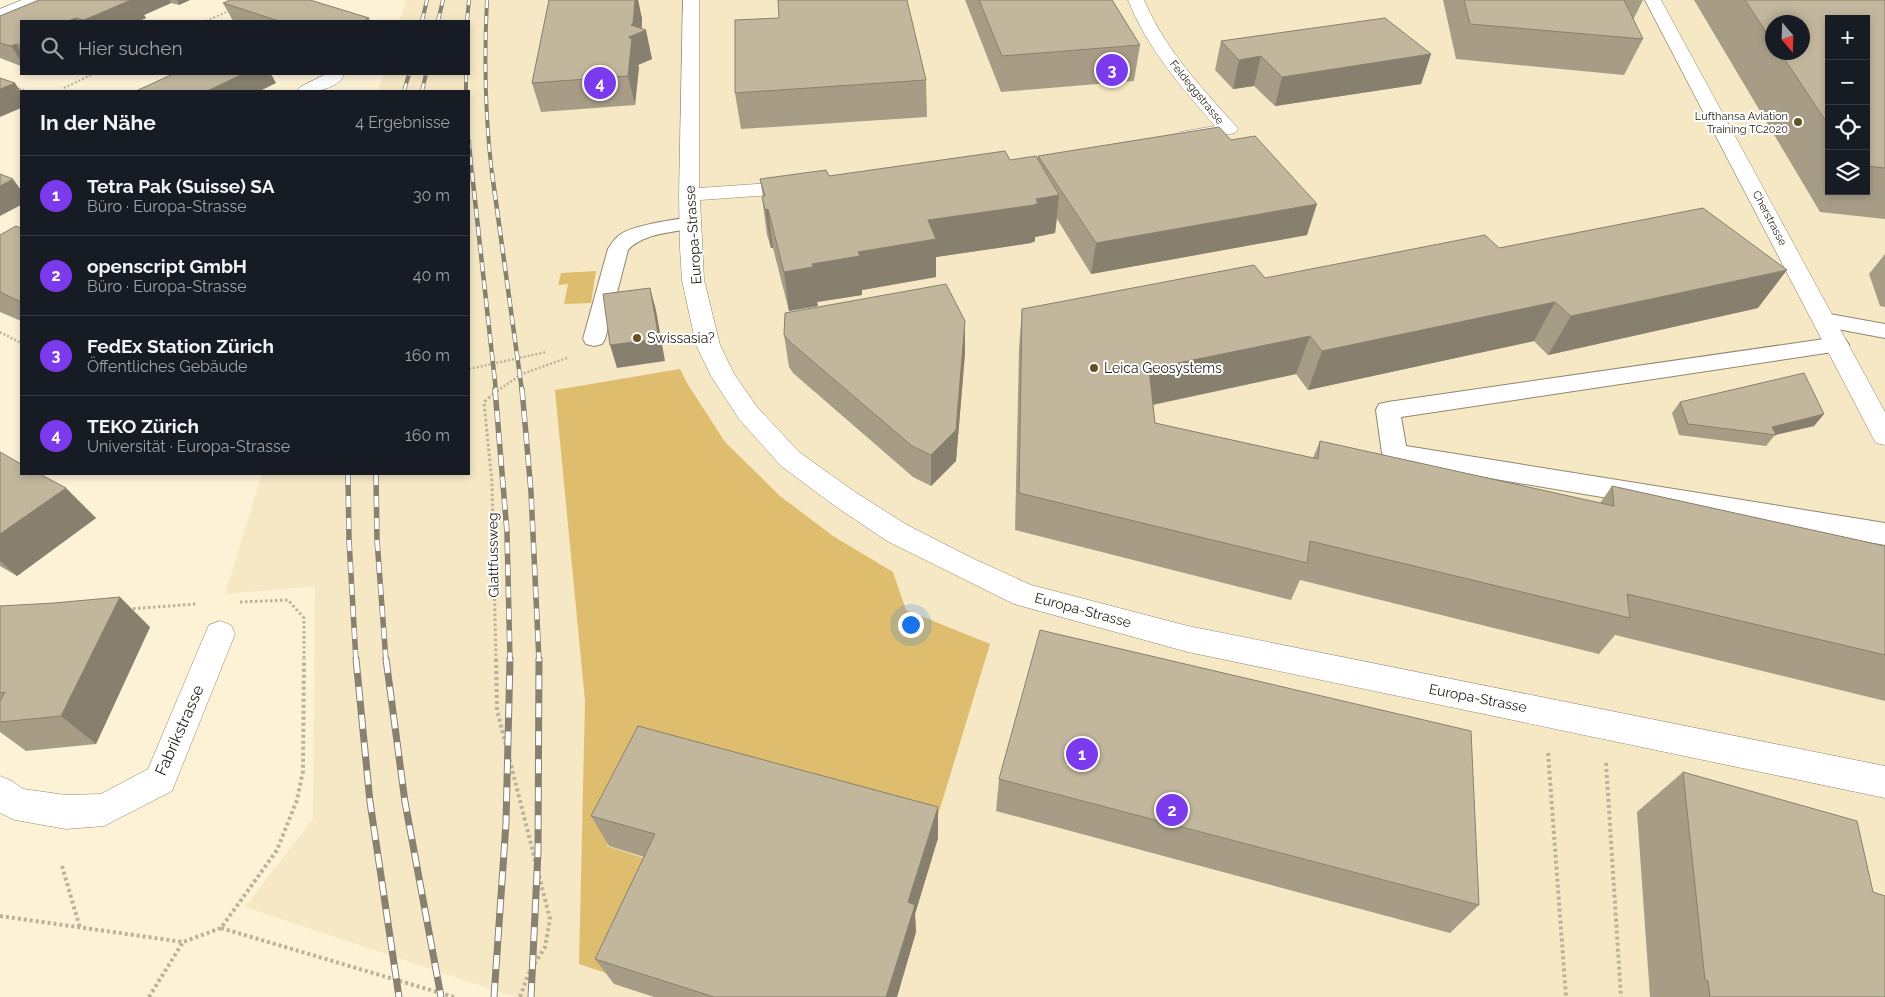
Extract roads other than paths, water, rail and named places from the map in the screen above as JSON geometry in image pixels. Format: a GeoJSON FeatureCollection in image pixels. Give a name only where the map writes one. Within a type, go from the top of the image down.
{"type":"FeatureCollection","features":[{"type":"Feature","properties":{"kind":"street"},"geometry":{"type":"LineString","coordinates":[[0,15],[36,0]]}},
{"type":"Feature","properties":{"kind":"street","name":"Europa-Strasse"},"geometry":{"type":"LineString","coordinates":[[691,0],[689,209],[693,280],[708,345],[722,376],[748,413],[790,459],[845,500],[897,533],[1025,595],[1188,638],[1885,782]]}},
{"type":"Feature","properties":{"kind":"street","name":"Feldeggstrasse"},"geometry":{"type":"LineString","coordinates":[[1136,0],[1140,12],[1167,56],[1228,130],[1166,140]]}},
{"type":"Feature","properties":{"kind":"street","name":"Cherstrasse"},"geometry":{"type":"LineString","coordinates":[[1653,0],[1885,436]]}},
{"type":"Feature","properties":{"kind":"street"},"geometry":{"type":"LineString","coordinates":[[308,90],[335,76]]}},
{"type":"Feature","properties":{"kind":"street"},"geometry":{"type":"LineString","coordinates":[[689,209],[817,186]]}},
{"type":"Feature","properties":{"kind":"street","name":"Fabrikstrasse"},"geometry":{"type":"LineString","coordinates":[[0,792],[15,804],[66,812],[104,810],[160,780],[220,634]]}},
{"type":"Feature","properties":{"kind":"lane"},"geometry":{"type":"LineString","coordinates":[[594,338],[618,249],[628,238],[645,232],[689,209]]}},
{"type":"Feature","properties":{"kind":"lane"},"geometry":{"type":"LineString","coordinates":[[1824,320],[1885,331]]}},
{"type":"Feature","properties":{"kind":"lane"},"geometry":{"type":"LineString","coordinates":[[1838,345],[1388,410],[1395,453],[1885,534]]}},
{"type":"Feature","properties":{"kind":"railway"},"geometry":{"type":"LineString","coordinates":[[422,20],[427,0]]}},
{"type":"Feature","properties":{"kind":"railway"},"geometry":{"type":"LineString","coordinates":[[438,20],[443,0]]}},
{"type":"Feature","properties":{"kind":"railway"},"geometry":{"type":"LineString","coordinates":[[467,20],[469,0]]}},
{"type":"Feature","properties":{"kind":"railway"},"geometry":{"type":"LineString","coordinates":[[487,0],[486,87],[492,174]]}},
{"type":"Feature","properties":{"kind":"railway"},"geometry":{"type":"LineString","coordinates":[[404,90],[409,75]]}},
{"type":"Feature","properties":{"kind":"railway"},"geometry":{"type":"LineString","coordinates":[[422,90],[426,75]]}},
{"type":"Feature","properties":{"kind":"railway"},"geometry":{"type":"LineString","coordinates":[[466,75],[466,90]]}},
{"type":"Feature","properties":{"kind":"railway"},"geometry":{"type":"LineString","coordinates":[[470,152],[472,174]]}},
{"type":"Feature","properties":{"kind":"railway"},"geometry":{"type":"LineString","coordinates":[[472,173],[496,391]]}},
{"type":"Feature","properties":{"kind":"railway"},"geometry":{"type":"LineString","coordinates":[[492,173],[522,391]]}},
{"type":"Feature","properties":{"kind":"railway"},"geometry":{"type":"LineString","coordinates":[[495,389],[507,532],[510,660]]}},
{"type":"Feature","properties":{"kind":"railway"},"geometry":{"type":"LineString","coordinates":[[522,389],[531,492],[539,661]]}},
{"type":"Feature","properties":{"kind":"railway"},"geometry":{"type":"LineString","coordinates":[[348,475],[349,540],[356,661]]}},
{"type":"Feature","properties":{"kind":"railway"},"geometry":{"type":"LineString","coordinates":[[376,475],[377,540],[386,661]]}},
{"type":"Feature","properties":{"kind":"railway"},"geometry":{"type":"LineString","coordinates":[[356,659],[370,802],[399,997]]}},
{"type":"Feature","properties":{"kind":"railway"},"geometry":{"type":"LineString","coordinates":[[386,659],[405,802],[441,997]]}},
{"type":"Feature","properties":{"kind":"railway"},"geometry":{"type":"LineString","coordinates":[[494,997],[506,823],[510,660]]}},
{"type":"Feature","properties":{"kind":"railway"},"geometry":{"type":"LineString","coordinates":[[531,997],[538,852],[539,661]]}},
{"type":"Feature","properties":{"kind":"place","name":"FedEx Station Zürich"},"geometry":{"type":"Point","coordinates":[1112,70]}},
{"type":"Feature","properties":{"kind":"place","name":"TEKO Zürich"},"geometry":{"type":"Point","coordinates":[600,83]}},
{"type":"Feature","properties":{"kind":"place","name":"Lufthansa Aviation Training TC2020"},"geometry":{"type":"Point","coordinates":[1798,122]}},
{"type":"Feature","properties":{"kind":"place","name":"Swissasia?"},"geometry":{"type":"Point","coordinates":[637,338]}},
{"type":"Feature","properties":{"kind":"place","name":"Leica Geosystems"},"geometry":{"type":"Point","coordinates":[1094,368]}},
{"type":"Feature","properties":{"kind":"place","name":"Tetra Pak (Suisse) SA"},"geometry":{"type":"Point","coordinates":[1082,754]}},
{"type":"Feature","properties":{"kind":"place","name":"openscript GmbH"},"geometry":{"type":"Point","coordinates":[1172,810]}}]}
